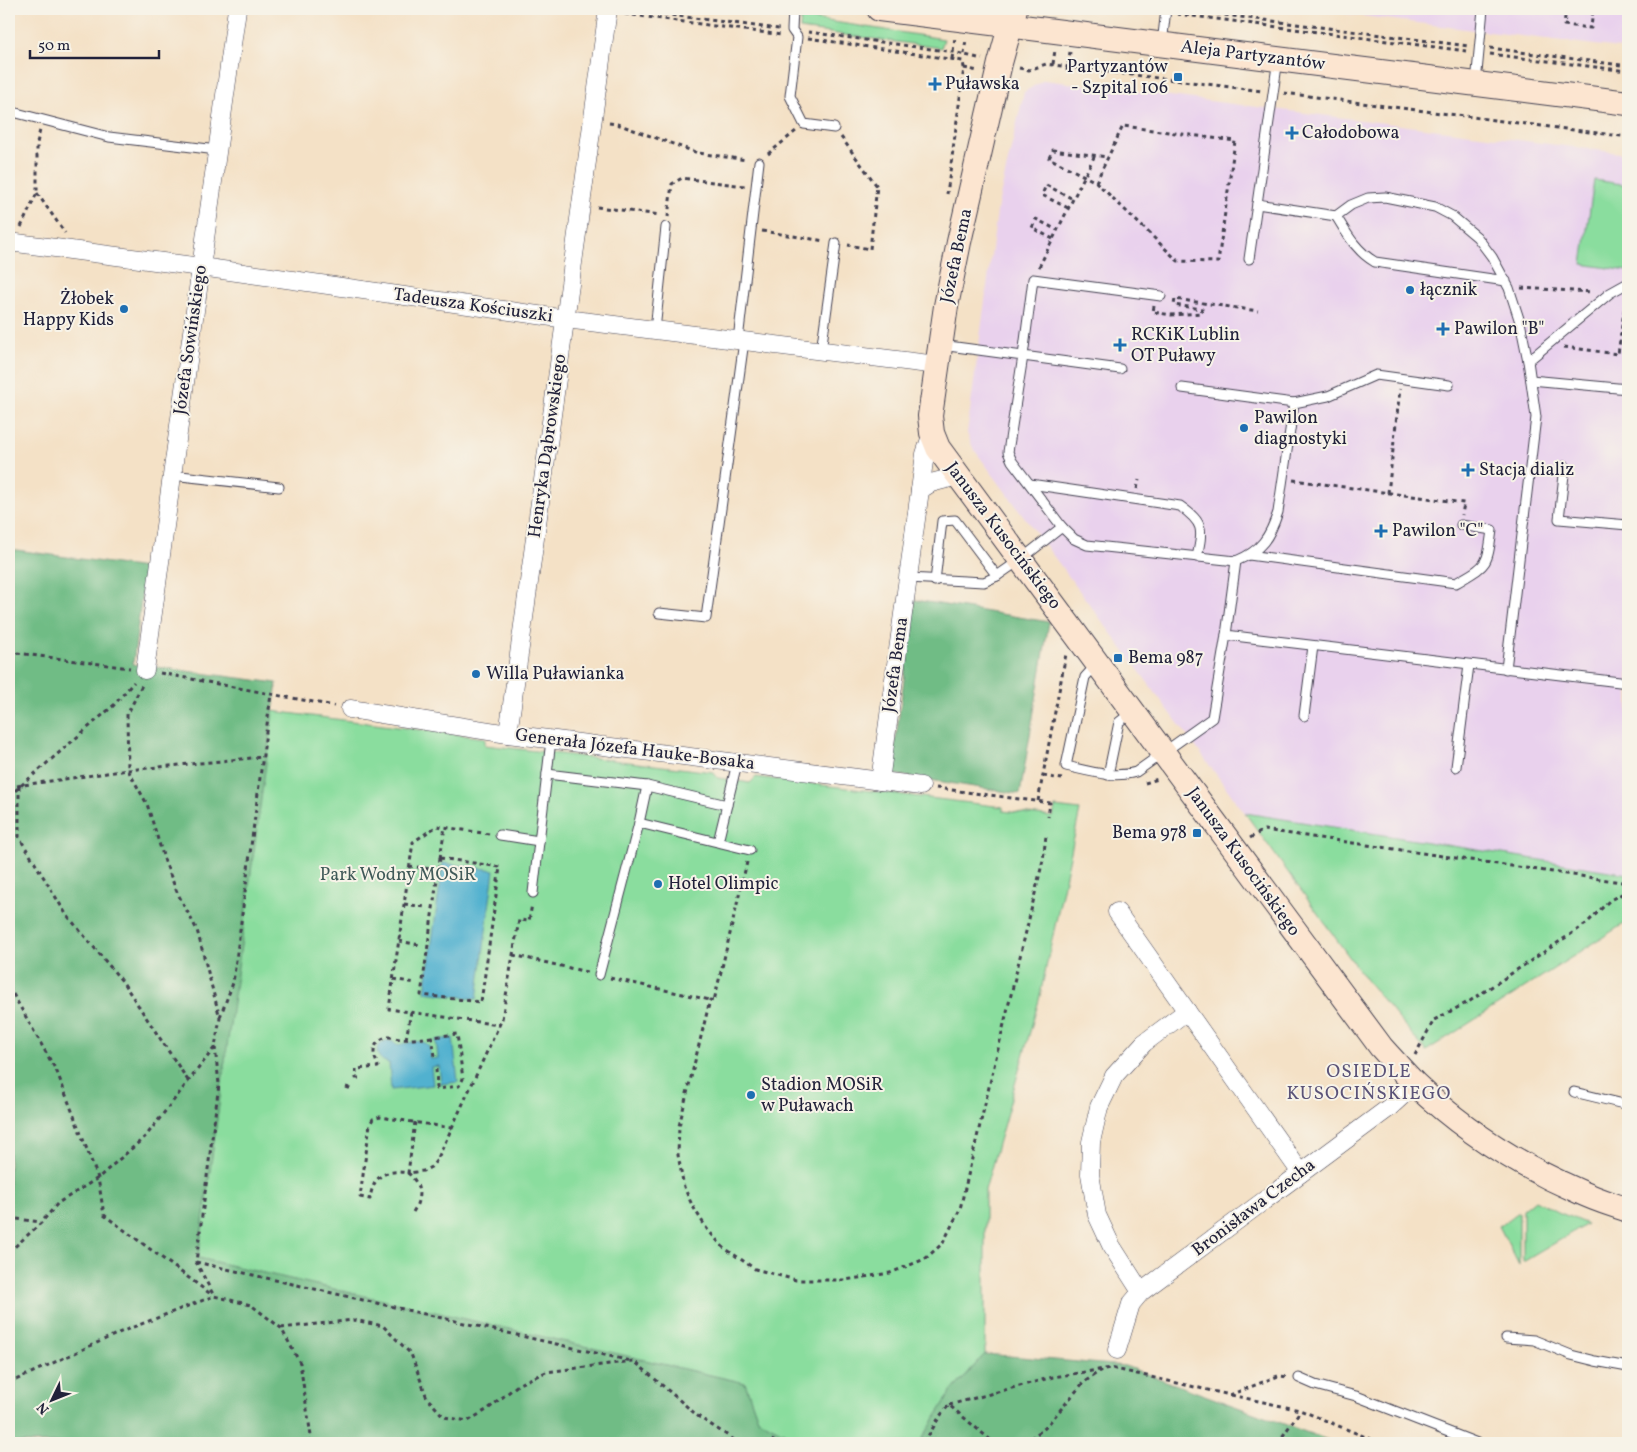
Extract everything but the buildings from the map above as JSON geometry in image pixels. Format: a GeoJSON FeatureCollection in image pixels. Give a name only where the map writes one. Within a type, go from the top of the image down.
{"type":"FeatureCollection","features":[{"type":"Feature","properties":{"kind":"street","name":"Józefa Sowińskiego"},"geometry":{"type":"LineString","coordinates":[[145,670],[237,9]]}},
{"type":"Feature","properties":{"kind":"street","name":"Aleja Partyzantów"},"geometry":{"type":"LineString","coordinates":[[878,9],[1012,17],[1162,44],[1628,103]]}},
{"type":"Feature","properties":{"kind":"street","name":"Henryka Dąbrowskiego"},"geometry":{"type":"LineString","coordinates":[[508,734],[593,121],[613,10]]}},
{"type":"Feature","properties":{"kind":"street","name":"Józefa Bema"},"geometry":{"type":"LineString","coordinates":[[880,781],[925,454],[932,433],[930,416],[939,355],[960,242],[1012,17]]}},
{"type":"Feature","properties":{"kind":"street","name":"Tadeusza Kościuszki"},"geometry":{"type":"LineString","coordinates":[[12,242],[566,319],[820,351],[939,355]]}},
{"type":"Feature","properties":{"kind":"street","name":"Janusza Kusocińskiego"},"geometry":{"type":"LineString","coordinates":[[932,433],[938,448],[958,476],[1381,1047],[1415,1084],[1468,1128],[1498,1149],[1579,1192],[1628,1210]]}},
{"type":"Feature","properties":{"kind":"street"},"geometry":{"type":"LineString","coordinates":[[920,490],[931,483],[958,476]]}},
{"type":"Feature","properties":{"kind":"street","name":"Generała Józefa Hauke-Bosaka"},"geometry":{"type":"LineString","coordinates":[[350,708],[551,740],[921,786]]}},
{"type":"Feature","properties":{"kind":"street"},"geometry":{"type":"LineString","coordinates":[[1117,912],[1301,1173]]}},
{"type":"Feature","properties":{"kind":"street"},"geometry":{"type":"LineString","coordinates":[[1141,1292],[1111,1245],[1097,1215],[1090,1174],[1091,1142],[1099,1107],[1114,1076],[1144,1043],[1187,1011]]}},
{"type":"Feature","properties":{"kind":"street","name":"Bronisława Czecha"},"geometry":{"type":"LineString","coordinates":[[1117,1350],[1131,1304],[1141,1292],[1390,1108],[1415,1084]]}},
{"type":"Feature","properties":{"kind":"lane"},"geometry":{"type":"LineString","coordinates":[[793,9],[795,34],[790,96],[804,124],[834,128]]}},
{"type":"Feature","properties":{"kind":"lane"},"geometry":{"type":"LineString","coordinates":[[1476,84],[1482,9]]}},
{"type":"Feature","properties":{"kind":"lane"},"geometry":{"type":"LineString","coordinates":[[1162,44],[1166,11]]}},
{"type":"Feature","properties":{"kind":"lane"},"geometry":{"type":"LineString","coordinates":[[1249,258],[1278,59]]}},
{"type":"Feature","properties":{"kind":"lane"},"geometry":{"type":"LineString","coordinates":[[9,111],[110,137],[217,150]]}},
{"type":"Feature","properties":{"kind":"lane"},"geometry":{"type":"LineString","coordinates":[[659,613],[706,618],[741,341],[759,162]]}},
{"type":"Feature","properties":{"kind":"lane"},"geometry":{"type":"LineString","coordinates":[[1257,204],[1336,216],[1351,205],[1376,197],[1394,198],[1435,207],[1452,216],[1477,237],[1492,257],[1508,285],[1520,322],[1536,417],[1506,669]]}},
{"type":"Feature","properties":{"kind":"lane"},"geometry":{"type":"LineString","coordinates":[[1336,216],[1364,256],[1375,262],[1508,285]]}},
{"type":"Feature","properties":{"kind":"lane"},"geometry":{"type":"LineString","coordinates":[[655,330],[666,227]]}},
{"type":"Feature","properties":{"kind":"lane"},"geometry":{"type":"LineString","coordinates":[[820,351],[836,243]]}},
{"type":"Feature","properties":{"kind":"lane"},"geometry":{"type":"LineString","coordinates":[[1161,296],[1033,279],[1008,452],[1012,461],[1062,527],[1074,539],[1087,545],[1197,557],[1236,560],[1250,555],[1258,548],[1273,526],[1278,512],[1294,402]]}},
{"type":"Feature","properties":{"kind":"lane"},"geometry":{"type":"LineString","coordinates":[[1528,361],[1610,293],[1628,283]]}},
{"type":"Feature","properties":{"kind":"lane"},"geometry":{"type":"LineString","coordinates":[[939,355],[1023,356],[1120,370]]}},
{"type":"Feature","properties":{"kind":"lane"},"geometry":{"type":"LineString","coordinates":[[1182,388],[1294,402],[1328,396],[1376,375],[1449,385]]}},
{"type":"Feature","properties":{"kind":"lane"},"geometry":{"type":"LineString","coordinates":[[1531,380],[1628,389]]}},
{"type":"Feature","properties":{"kind":"lane"},"geometry":{"type":"LineString","coordinates":[[1565,466],[1559,520],[1628,525]]}},
{"type":"Feature","properties":{"kind":"lane"},"geometry":{"type":"LineString","coordinates":[[172,475],[279,487]]}},
{"type":"Feature","properties":{"kind":"lane"},"geometry":{"type":"LineString","coordinates":[[1030,484],[1180,506],[1192,515],[1201,527],[1197,557]]}},
{"type":"Feature","properties":{"kind":"lane"},"geometry":{"type":"LineString","coordinates":[[935,581],[942,521],[955,520],[997,576]]}},
{"type":"Feature","properties":{"kind":"lane"},"geometry":{"type":"LineString","coordinates":[[1250,555],[1456,583],[1483,567],[1488,558],[1492,530],[1460,525]]}},
{"type":"Feature","properties":{"kind":"lane"},"geometry":{"type":"LineString","coordinates":[[908,578],[935,581],[984,582],[997,576],[1020,560],[1062,527]]}},
{"type":"Feature","properties":{"kind":"lane"},"geometry":{"type":"LineString","coordinates":[[1097,664],[1085,677],[1066,766],[1108,775],[1126,775],[1136,772],[1212,718],[1236,560]]}},
{"type":"Feature","properties":{"kind":"lane"},"geometry":{"type":"LineString","coordinates":[[1226,635],[1628,684]]}},
{"type":"Feature","properties":{"kind":"lane"},"geometry":{"type":"LineString","coordinates":[[1304,716],[1313,646]]}},
{"type":"Feature","properties":{"kind":"lane"},"geometry":{"type":"LineString","coordinates":[[1456,767],[1469,665]]}},
{"type":"Feature","properties":{"kind":"lane"},"geometry":{"type":"LineString","coordinates":[[1108,775],[1119,722],[1133,712]]}},
{"type":"Feature","properties":{"kind":"lane"},"geometry":{"type":"LineString","coordinates":[[533,894],[551,740]]}},
{"type":"Feature","properties":{"kind":"lane"},"geometry":{"type":"LineString","coordinates":[[718,842],[737,763]]}},
{"type":"Feature","properties":{"kind":"lane"},"geometry":{"type":"LineString","coordinates":[[547,774],[647,786],[727,806]]}},
{"type":"Feature","properties":{"kind":"lane"},"geometry":{"type":"LineString","coordinates":[[600,975],[647,786]]}},
{"type":"Feature","properties":{"kind":"lane"},"geometry":{"type":"LineString","coordinates":[[639,823],[750,850]]}},
{"type":"Feature","properties":{"kind":"lane"},"geometry":{"type":"LineString","coordinates":[[500,835],[539,842]]}},
{"type":"Feature","properties":{"kind":"lane"},"geometry":{"type":"LineString","coordinates":[[1574,1092],[1628,1105]]}},
{"type":"Feature","properties":{"kind":"lane"},"geometry":{"type":"LineString","coordinates":[[1506,1338],[1534,1340],[1571,1355],[1628,1367]]}},
{"type":"Feature","properties":{"kind":"lane"},"geometry":{"type":"LineString","coordinates":[[1299,1378],[1315,1385],[1356,1396],[1477,1443]]}},
{"type":"Feature","properties":{"kind":"path"},"geometry":{"type":"LineString","coordinates":[[582,9],[613,10],[795,34],[953,52],[1029,70],[1046,64],[1053,64],[1628,137]]}},
{"type":"Feature","properties":{"kind":"path"},"geometry":{"type":"LineString","coordinates":[[1130,9],[1166,11],[1479,50],[1628,66]]}},
{"type":"Feature","properties":{"kind":"path"},"geometry":{"type":"LineString","coordinates":[[1177,9],[1628,71]]}},
{"type":"Feature","properties":{"kind":"path"},"geometry":{"type":"LineString","coordinates":[[1566,9],[1564,25],[1591,28],[1593,9]]}},
{"type":"Feature","properties":{"kind":"path"},"geometry":{"type":"LineString","coordinates":[[613,10],[795,34],[963,61],[964,68]]}},
{"type":"Feature","properties":{"kind":"path"},"geometry":{"type":"LineString","coordinates":[[12,242],[37,193],[36,143],[43,120]]}},
{"type":"Feature","properties":{"kind":"path"},"geometry":{"type":"LineString","coordinates":[[593,121],[617,124],[698,153],[759,162],[804,124]]}},
{"type":"Feature","properties":{"kind":"path"},"geometry":{"type":"LineString","coordinates":[[1096,182],[1123,126],[1235,141],[1218,262],[1178,261],[1096,182],[1049,158],[1053,150],[1108,157]]}},
{"type":"Feature","properties":{"kind":"path"},"geometry":{"type":"LineString","coordinates":[[751,230],[870,249],[877,186],[834,128]]}},
{"type":"Feature","properties":{"kind":"path"},"geometry":{"type":"LineString","coordinates":[[1033,279],[1095,155]]}},
{"type":"Feature","properties":{"kind":"path"},"geometry":{"type":"LineString","coordinates":[[666,227],[672,184],[682,178],[756,187]]}},
{"type":"Feature","properties":{"kind":"path"},"geometry":{"type":"LineString","coordinates":[[1068,208],[1042,195],[1046,185],[1073,199]]}},
{"type":"Feature","properties":{"kind":"path"},"geometry":{"type":"LineString","coordinates":[[37,193],[78,251]]}},
{"type":"Feature","properties":{"kind":"path"},"geometry":{"type":"LineString","coordinates":[[581,205],[668,216]]}},
{"type":"Feature","properties":{"kind":"path"},"geometry":{"type":"LineString","coordinates":[[1053,239],[1032,228],[1036,219],[1057,230]]}},
{"type":"Feature","properties":{"kind":"path"},"geometry":{"type":"LineString","coordinates":[[1548,345],[1618,354],[1628,283]]}},
{"type":"Feature","properties":{"kind":"path"},"geometry":{"type":"LineString","coordinates":[[1508,285],[1610,293]]}},
{"type":"Feature","properties":{"kind":"path"},"geometry":{"type":"LineString","coordinates":[[1160,313],[1171,315],[1201,313],[1202,309],[1174,305],[1175,299],[1258,311]]}},
{"type":"Feature","properties":{"kind":"path"},"geometry":{"type":"LineString","coordinates":[[1388,493],[1401,379]]}},
{"type":"Feature","properties":{"kind":"path"},"geometry":{"type":"LineString","coordinates":[[1283,479],[1464,503],[1460,525]]}},
{"type":"Feature","properties":{"kind":"path"},"geometry":{"type":"LineString","coordinates":[[1038,801],[1068,646]]}},
{"type":"Feature","properties":{"kind":"path"},"geometry":{"type":"LineString","coordinates":[[9,652],[145,670],[350,708]]}},
{"type":"Feature","properties":{"kind":"path"},"geometry":{"type":"LineString","coordinates":[[145,670],[142,685],[127,715],[128,770],[147,804],[165,862],[177,892],[198,930],[220,1018]]}},
{"type":"Feature","properties":{"kind":"path"},"geometry":{"type":"LineString","coordinates":[[9,796],[113,706],[145,670]]}},
{"type":"Feature","properties":{"kind":"path"},"geometry":{"type":"LineString","coordinates":[[214,1296],[196,1262],[219,1084],[215,1047],[220,1018],[233,983],[271,694]]}},
{"type":"Feature","properties":{"kind":"path"},"geometry":{"type":"LineString","coordinates":[[9,787],[128,770],[262,756]]}},
{"type":"Feature","properties":{"kind":"path"},"geometry":{"type":"LineString","coordinates":[[20,786],[19,837],[66,914],[122,981],[189,1082]]}},
{"type":"Feature","properties":{"kind":"path"},"geometry":{"type":"LineString","coordinates":[[921,786],[1050,803],[1048,817]]}},
{"type":"Feature","properties":{"kind":"path"},"geometry":{"type":"LineString","coordinates":[[499,1025],[389,1009],[413,842],[437,826],[500,835]]}},
{"type":"Feature","properties":{"kind":"path"},"geometry":{"type":"LineString","coordinates":[[440,858],[500,867],[481,1002],[422,995],[444,827]]}},
{"type":"Feature","properties":{"kind":"path"},"geometry":{"type":"LineString","coordinates":[[1234,850],[1264,830],[1628,883]]}},
{"type":"Feature","properties":{"kind":"path"},"geometry":{"type":"LineString","coordinates":[[750,850],[714,1001],[710,1000],[679,1126],[678,1155],[684,1187],[692,1205],[707,1229],[723,1247],[755,1269],[796,1280],[845,1280],[890,1273],[925,1259],[944,1243],[960,1209],[1043,860],[1046,836]]}},
{"type":"Feature","properties":{"kind":"path"},"geometry":{"type":"LineString","coordinates":[[409,866],[431,869]]}},
{"type":"Feature","properties":{"kind":"path"},"geometry":{"type":"LineString","coordinates":[[1415,1056],[1434,1020],[1470,1001],[1586,924],[1610,900],[1628,891]]}},
{"type":"Feature","properties":{"kind":"path"},"geometry":{"type":"LineString","coordinates":[[452,1128],[380,1117],[373,1119],[370,1124],[360,1197],[370,1199],[374,1183],[379,1177],[388,1172],[408,1173],[422,1171],[431,1167],[437,1160],[452,1128],[499,1025],[502,1020],[519,920],[529,921],[533,894]]}},
{"type":"Feature","properties":{"kind":"path"},"geometry":{"type":"LineString","coordinates":[[404,904],[425,907]]}},
{"type":"Feature","properties":{"kind":"path"},"geometry":{"type":"LineString","coordinates":[[399,941],[420,945]]}},
{"type":"Feature","properties":{"kind":"path"},"geometry":{"type":"LineString","coordinates":[[393,979],[415,983]]}},
{"type":"Feature","properties":{"kind":"path"},"geometry":{"type":"LineString","coordinates":[[9,987],[58,1072],[98,1178],[104,1215],[214,1296],[251,1306],[280,1328],[300,1363],[312,1443]]}},
{"type":"Feature","properties":{"kind":"path"},"geometry":{"type":"LineString","coordinates":[[406,1039],[411,1012]]}},
{"type":"Feature","properties":{"kind":"path"},"geometry":{"type":"LineString","coordinates":[[359,1078],[356,1078],[356,1069],[378,1067],[374,1050],[382,1039],[390,1037],[406,1039],[457,1034],[463,1079],[460,1086],[438,1088],[436,1069]]}},
{"type":"Feature","properties":{"kind":"path"},"geometry":{"type":"LineString","coordinates":[[432,1037],[434,1056]]}},
{"type":"Feature","properties":{"kind":"path"},"geometry":{"type":"LineString","coordinates":[[9,1252],[58,1203],[98,1178],[146,1136],[215,1047]]}},
{"type":"Feature","properties":{"kind":"path"},"geometry":{"type":"LineString","coordinates":[[413,1212],[418,1205],[420,1194],[416,1182],[408,1173],[415,1122]]}},
{"type":"Feature","properties":{"kind":"path"},"geometry":{"type":"LineString","coordinates":[[9,1218],[41,1222]]}},
{"type":"Feature","properties":{"kind":"path"},"geometry":{"type":"LineString","coordinates":[[196,1262],[634,1362],[699,1417],[739,1443]]}},
{"type":"Feature","properties":{"kind":"path"},"geometry":{"type":"LineString","coordinates":[[9,1383],[123,1331],[214,1296]]}},
{"type":"Feature","properties":{"kind":"path"},"geometry":{"type":"LineString","coordinates":[[280,1328],[354,1320],[383,1326],[411,1354],[427,1398],[444,1417],[468,1422],[488,1409],[519,1384],[546,1372],[634,1362]]}},
{"type":"Feature","properties":{"kind":"path"},"geometry":{"type":"LineString","coordinates":[[924,1443],[949,1405],[1053,1377],[1111,1368],[1300,1410],[1380,1443]]}},
{"type":"Feature","properties":{"kind":"path"},"geometry":{"type":"LineString","coordinates":[[1024,1443],[1045,1428],[1083,1383],[1102,1370]]}},
{"type":"Feature","properties":{"kind":"path"},"geometry":{"type":"LineString","coordinates":[[1230,1395],[1278,1376],[1299,1378]]}},
{"type":"Feature","properties":{"kind":"path"},"geometry":{"type":"LineString","coordinates":[[949,1405],[994,1443]]}},
{"type":"Feature","properties":{"kind":"path"},"geometry":{"type":"LineString","coordinates":[[1278,1443],[1300,1410]]}},
{"type":"Feature","properties":{"kind":"path"},"geometry":{"type":"LineString","coordinates":[[772,1443],[775,1436]]}},
{"type":"Feature","properties":{"kind":"shaded area"},"geometry":{"type":"Polygon","coordinates":[[[1308,9],[1628,9],[1628,49],[1481,31],[1308,9]]]}},
{"type":"Feature","properties":{"kind":"shaded area"},"geometry":{"type":"Polygon","coordinates":[[[1044,80],[1628,154],[1628,874],[1245,813],[973,448],[967,433],[998,205],[1024,92],[1044,80]]]}},
{"type":"Feature","properties":{"kind":"green space"},"geometry":{"type":"Polygon","coordinates":[[[801,17],[944,39],[941,48],[800,29],[801,17]]]}},
{"type":"Feature","properties":{"kind":"green space"},"geometry":{"type":"Polygon","coordinates":[[[1594,180],[1628,185],[1628,271],[1582,264],[1594,180]]]}},
{"type":"Feature","properties":{"kind":"green space"},"geometry":{"type":"Polygon","coordinates":[[[9,549],[145,568],[133,664],[277,683],[198,1258],[745,1383],[758,1419],[804,1443],[9,1443],[9,549]]]}},
{"type":"Feature","properties":{"kind":"green space"},"geometry":{"type":"Polygon","coordinates":[[[915,600],[1049,622],[1020,794],[891,774],[915,600]]]}},
{"type":"Feature","properties":{"kind":"green space","name":"Stadion MOSiR w Puławach"},"geometry":{"type":"Polygon","coordinates":[[[272,711],[485,738],[485,745],[713,772],[718,778],[750,783],[756,777],[1003,807],[1003,811],[1053,817],[1055,807],[1080,810],[1039,1000],[985,1190],[985,1354],[951,1392],[920,1443],[804,1443],[758,1419],[745,1383],[198,1258],[272,711]]]}},
{"type":"Feature","properties":{"kind":"green space"},"geometry":{"type":"Polygon","coordinates":[[[1245,813],[1628,874],[1628,921],[1426,1051],[1366,980],[1245,813]]]}},
{"type":"Feature","properties":{"kind":"green space"},"geometry":{"type":"Polygon","coordinates":[[[1535,1200],[1587,1224],[1523,1262],[1523,1210],[1535,1200]]]}},
{"type":"Feature","properties":{"kind":"green space"},"geometry":{"type":"Polygon","coordinates":[[[1519,1212],[1519,1265],[1499,1226],[1519,1212]]]}},
{"type":"Feature","properties":{"kind":"green space"},"geometry":{"type":"Polygon","coordinates":[[[985,1354],[1125,1366],[1336,1443],[920,1443],[951,1392],[985,1354]]]}},
{"type":"Feature","properties":{"kind":"water"},"geometry":{"type":"Polygon","coordinates":[[[443,863],[494,870],[477,999],[425,992],[443,863]]]}},
{"type":"Feature","properties":{"kind":"water"},"geometry":{"type":"Polygon","coordinates":[[[453,1038],[458,1082],[441,1084],[439,1066],[431,1067],[433,1085],[391,1090],[389,1063],[381,1059],[377,1051],[380,1044],[385,1041],[391,1041],[398,1045],[423,1042],[429,1047],[431,1059],[438,1058],[436,1040],[453,1038]]]}},
{"type":"Feature","properties":{"kind":"place","name":"Partyzantów - Szpital 106"},"geometry":{"type":"Point","coordinates":[1178,77]}},
{"type":"Feature","properties":{"kind":"place","name":"Puławska"},"geometry":{"type":"Point","coordinates":[935,84]}},
{"type":"Feature","properties":{"kind":"place","name":"Całodobowa"},"geometry":{"type":"Point","coordinates":[1292,133]}},
{"type":"Feature","properties":{"kind":"place","name":"łącznik"},"geometry":{"type":"Point","coordinates":[1410,290]}},
{"type":"Feature","properties":{"kind":"place","name":"Żłobek Happy Kids"},"geometry":{"type":"Point","coordinates":[124,309]}},
{"type":"Feature","properties":{"kind":"place","name":"Pawilon \"B\""},"geometry":{"type":"Point","coordinates":[1443,329]}},
{"type":"Feature","properties":{"kind":"place","name":"RCKiK Lublin OT Puławy"},"geometry":{"type":"Point","coordinates":[1120,345]}},
{"type":"Feature","properties":{"kind":"place","name":"Pawilon diagnostyki"},"geometry":{"type":"Point","coordinates":[1244,428]}},
{"type":"Feature","properties":{"kind":"place","name":"Stacja dializ"},"geometry":{"type":"Point","coordinates":[1468,470]}},
{"type":"Feature","properties":{"kind":"place","name":"Pawilon \"C\""},"geometry":{"type":"Point","coordinates":[1381,531]}},
{"type":"Feature","properties":{"kind":"place","name":"Bema 987"},"geometry":{"type":"Point","coordinates":[1118,658]}},
{"type":"Feature","properties":{"kind":"place","name":"Willa Puławianka"},"geometry":{"type":"Point","coordinates":[476,674]}},
{"type":"Feature","properties":{"kind":"place","name":"Bema 978"},"geometry":{"type":"Point","coordinates":[1197,833]}},
{"type":"Feature","properties":{"kind":"place","name":"Hotel Olimpic"},"geometry":{"type":"Point","coordinates":[658,884]}},
{"type":"Feature","properties":{"kind":"place","name":"Stadion MOSiR w Puławach"},"geometry":{"type":"Point","coordinates":[751,1095]}},
{"type":"Feature","properties":{"kind":"district","name":"OSIEDLE KUSOCIŃSKIEGO"},"geometry":{"type":"Point","coordinates":[1369,1083]}},
{"type":"Feature","properties":{"kind":"park label","name":"Park Wodny MOSiR"},"geometry":{"type":"Point","coordinates":[398,875]}}]}
